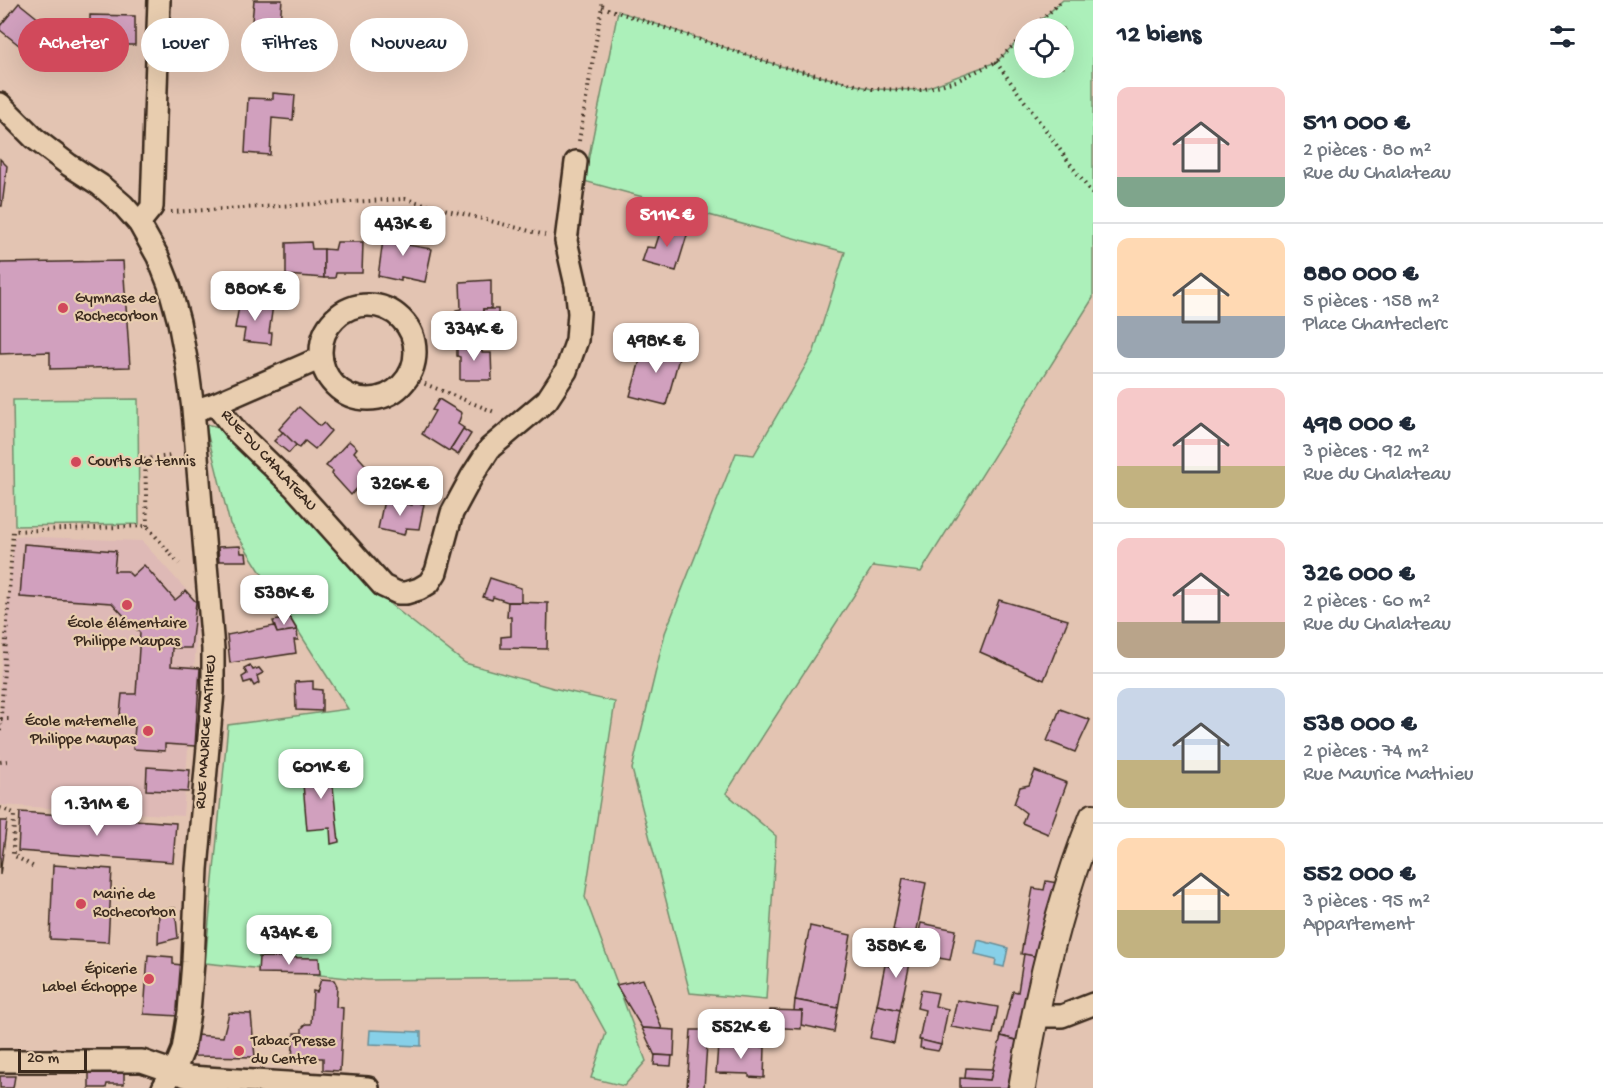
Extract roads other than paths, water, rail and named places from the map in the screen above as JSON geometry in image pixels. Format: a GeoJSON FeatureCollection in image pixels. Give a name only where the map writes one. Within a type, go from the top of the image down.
{"type":"FeatureCollection","features":[{"type":"Feature","properties":{"kind":"street"},"geometry":{"type":"LineString","coordinates":[[138,223],[152,207],[159,0]]}},
{"type":"Feature","properties":{"kind":"street","name":"RUE MAURICE MATHIEU"},"geometry":{"type":"LineString","coordinates":[[0,104],[34,138],[69,165],[100,184],[123,205],[138,223],[158,257],[169,285],[179,322],[193,409],[213,649],[213,692],[197,869],[189,1012],[183,1050],[168,1080]]}},
{"type":"Feature","properties":{"kind":"street","name":"RUE DU CHALATEAU"},"geometry":{"type":"LineString","coordinates":[[215,404],[237,432],[295,488],[383,586],[398,592],[419,590],[429,583],[436,572],[452,513],[490,448],[547,400],[566,371],[577,340],[579,313],[576,285],[566,241],[576,162]]}},
{"type":"Feature","properties":{"kind":"street"},"geometry":{"type":"LineString","coordinates":[[359,305],[383,306],[397,314],[408,325],[415,340],[416,355],[412,370],[404,384],[378,399],[362,399],[347,394],[335,386],[326,373],[321,358],[321,342],[327,327],[338,315],[359,305]]}},
{"type":"Feature","properties":{"kind":"street"},"geometry":{"type":"LineString","coordinates":[[193,409],[215,404],[321,358]]}},
{"type":"Feature","properties":{"kind":"street"},"geometry":{"type":"LineString","coordinates":[[1022,1088],[1044,970],[1056,924],[1074,864],[1093,817]]}},
{"type":"Feature","properties":{"kind":"street"},"geometry":{"type":"LineString","coordinates":[[1036,1016],[1062,1016],[1093,1004]]}},
{"type":"Feature","properties":{"kind":"street"},"geometry":{"type":"LineString","coordinates":[[0,1061],[142,1060],[168,1080],[189,1077],[368,1088]]}},
{"type":"Feature","properties":{"kind":"water"},"geometry":{"type":"Polygon","coordinates":[[[978,940],[1008,948],[1004,967],[995,965],[996,959],[975,954],[978,940]]]}},
{"type":"Feature","properties":{"kind":"water"},"geometry":{"type":"Polygon","coordinates":[[[370,1030],[421,1032],[421,1046],[369,1044],[370,1030]]]}},
{"type":"Feature","properties":{"kind":"place","name":"Gymnase de Rochecorbon"},"geometry":{"type":"Point","coordinates":[63,308]}},
{"type":"Feature","properties":{"kind":"place","name":"Courts de tennis"},"geometry":{"type":"Point","coordinates":[76,462]}},
{"type":"Feature","properties":{"kind":"place","name":"École élémentaire Philippe Maupas"},"geometry":{"type":"Point","coordinates":[127,605]}},
{"type":"Feature","properties":{"kind":"place","name":"École maternelle Philippe Maupas"},"geometry":{"type":"Point","coordinates":[148,731]}},
{"type":"Feature","properties":{"kind":"place","name":"Mairie de Rochecorbon"},"geometry":{"type":"Point","coordinates":[81,904]}},
{"type":"Feature","properties":{"kind":"place","name":"Épicerie Label Échoppe"},"geometry":{"type":"Point","coordinates":[149,979]}},
{"type":"Feature","properties":{"kind":"place","name":"Tabac Presse du Centre"},"geometry":{"type":"Point","coordinates":[239,1051]}}]}
